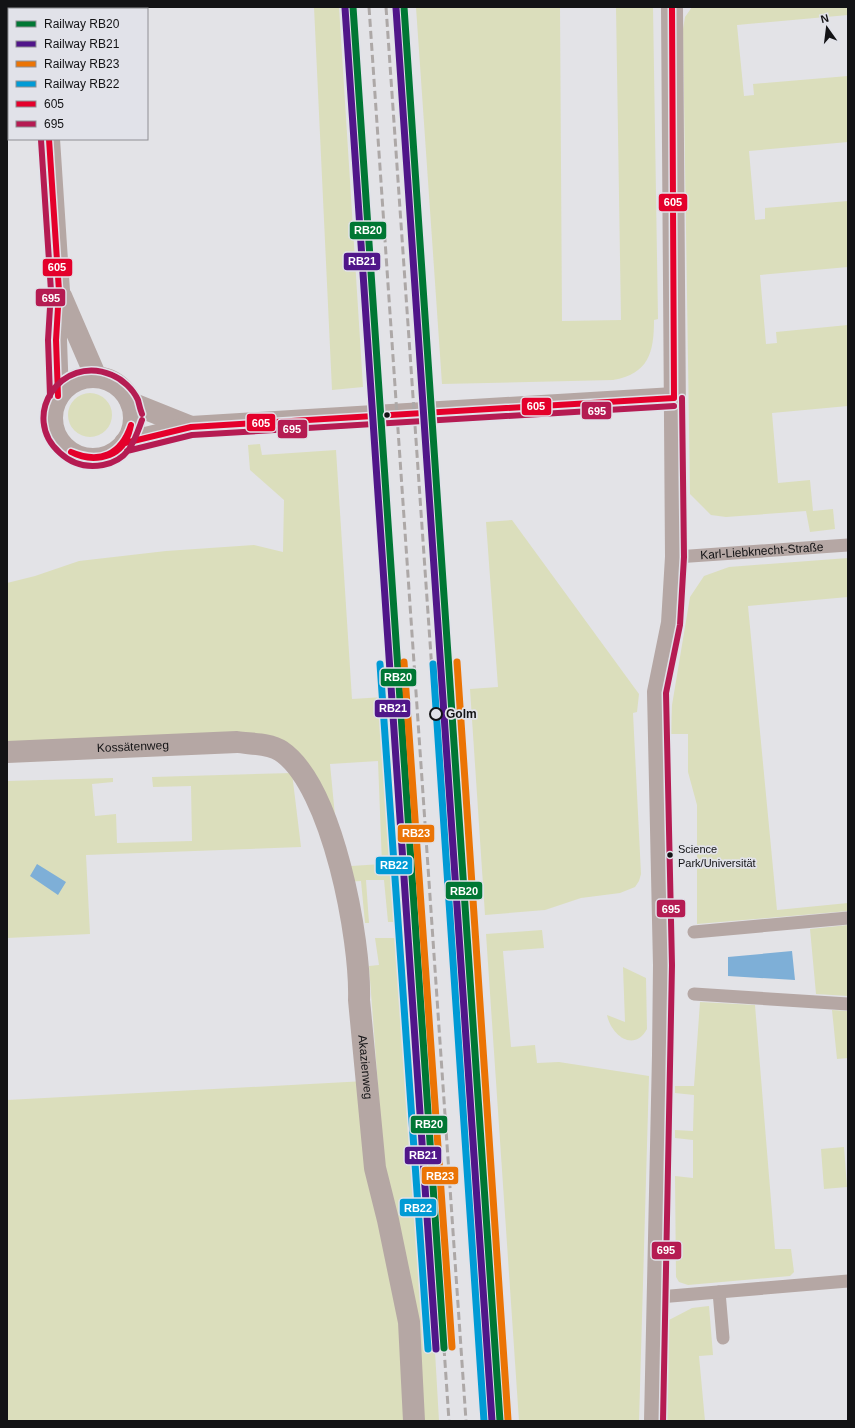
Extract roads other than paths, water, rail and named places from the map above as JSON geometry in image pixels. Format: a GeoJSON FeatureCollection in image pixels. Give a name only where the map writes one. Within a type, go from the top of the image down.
{"type":"FeatureCollection","features":[{"type":"Feature","properties":{"kind":"street"},"geometry":{"type":"LineString","coordinates":[[655,1421],[659,1297],[664,965],[658,692],[672,623],[676,557],[672,7]]}},
{"type":"Feature","properties":{"kind":"street"},"geometry":{"type":"LineString","coordinates":[[48,140],[59,291],[56,340],[58,396]]}},
{"type":"Feature","properties":{"kind":"street"},"geometry":{"type":"LineString","coordinates":[[59,291],[96,377]]}},
{"type":"Feature","properties":{"kind":"street"},"geometry":{"type":"LineString","coordinates":[[96,377],[117,385],[125,393],[131,403],[134,417],[132,431],[125,443],[118,450],[98,458],[87,458],[67,450],[59,441],[54,431],[52,419],[53,407],[58,396],[74,381],[96,377]]}},
{"type":"Feature","properties":{"kind":"street"},"geometry":{"type":"LineString","coordinates":[[125,443],[191,427],[674,398]]}},
{"type":"Feature","properties":{"kind":"street"},"geometry":{"type":"LineString","coordinates":[[131,403],[191,427]]}},
{"type":"Feature","properties":{"kind":"street","name":"Kossätenweg"},"geometry":{"type":"LineString","coordinates":[[7,752],[237,742],[258,744]]}},
{"type":"Feature","properties":{"kind":"street","name":"Akazienweg"},"geometry":{"type":"LineString","coordinates":[[258,744],[280,751],[296,765],[314,791],[330,835],[345,887],[360,976],[359,1000],[376,1168],[409,1322],[414,1421]]}},
{"type":"Feature","properties":{"kind":"lane","name":"Karl-Liebknecht-Straße"},"geometry":{"type":"LineString","coordinates":[[676,557],[848,545]]}},
{"type":"Feature","properties":{"kind":"lane"},"geometry":{"type":"LineString","coordinates":[[694,932],[848,918]]}},
{"type":"Feature","properties":{"kind":"lane"},"geometry":{"type":"LineString","coordinates":[[694,994],[848,1004]]}},
{"type":"Feature","properties":{"kind":"lane"},"geometry":{"type":"LineString","coordinates":[[659,1297],[848,1281]]}},
{"type":"Feature","properties":{"kind":"lane"},"geometry":{"type":"LineString","coordinates":[[719,1292],[723,1338]]}},
{"type":"Feature","properties":{"kind":"water"},"geometry":{"type":"Polygon","coordinates":[[[37,864],[66,882],[58,895],[30,876],[37,864]]]}},
{"type":"Feature","properties":{"kind":"water"},"geometry":{"type":"Polygon","coordinates":[[[792,951],[795,980],[728,976],[728,957],[792,951]]]}},
{"type":"Feature","properties":{"kind":"railway"},"geometry":{"type":"LineString","coordinates":[[369,7],[466,1421]]}},
{"type":"Feature","properties":{"kind":"railway"},"geometry":{"type":"LineString","coordinates":[[386,7],[484,1421]]}},
{"type":"Feature","properties":{"kind":"railway"},"geometry":{"type":"LineString","coordinates":[[444,1348],[449,1421]]}},
{"type":"Feature","properties":{"kind":"rail line","name":"RB20"},"geometry":{"type":"LineString","coordinates":[[353,7],[444,1348]]}},
{"type":"Feature","properties":{"kind":"rail line","name":"RB20"},"geometry":{"type":"LineString","coordinates":[[404,7],[500,1421]]}},
{"type":"Feature","properties":{"kind":"rail line","name":"RB21"},"geometry":{"type":"LineString","coordinates":[[345,8],[436,1349]]}},
{"type":"Feature","properties":{"kind":"rail line","name":"RB21"},"geometry":{"type":"LineString","coordinates":[[396,8],[492,1421]]}},
{"type":"Feature","properties":{"kind":"rail line","name":"RB23"},"geometry":{"type":"LineString","coordinates":[[404,662],[452,1347]]}},
{"type":"Feature","properties":{"kind":"rail line","name":"RB23"},"geometry":{"type":"LineString","coordinates":[[457,662],[508,1420]]}},
{"type":"Feature","properties":{"kind":"rail line","name":"RB22"},"geometry":{"type":"LineString","coordinates":[[380,664],[428,1349]]}},
{"type":"Feature","properties":{"kind":"rail line","name":"RB22"},"geometry":{"type":"LineString","coordinates":[[433,664],[484,1421]]}},
{"type":"Feature","properties":{"kind":"place","name":"Golm"},"geometry":{"type":"Point","coordinates":[436,714]}},
{"type":"Feature","properties":{"kind":"place","name":"Science Park/Universität"},"geometry":{"type":"Point","coordinates":[670,855]}}]}
